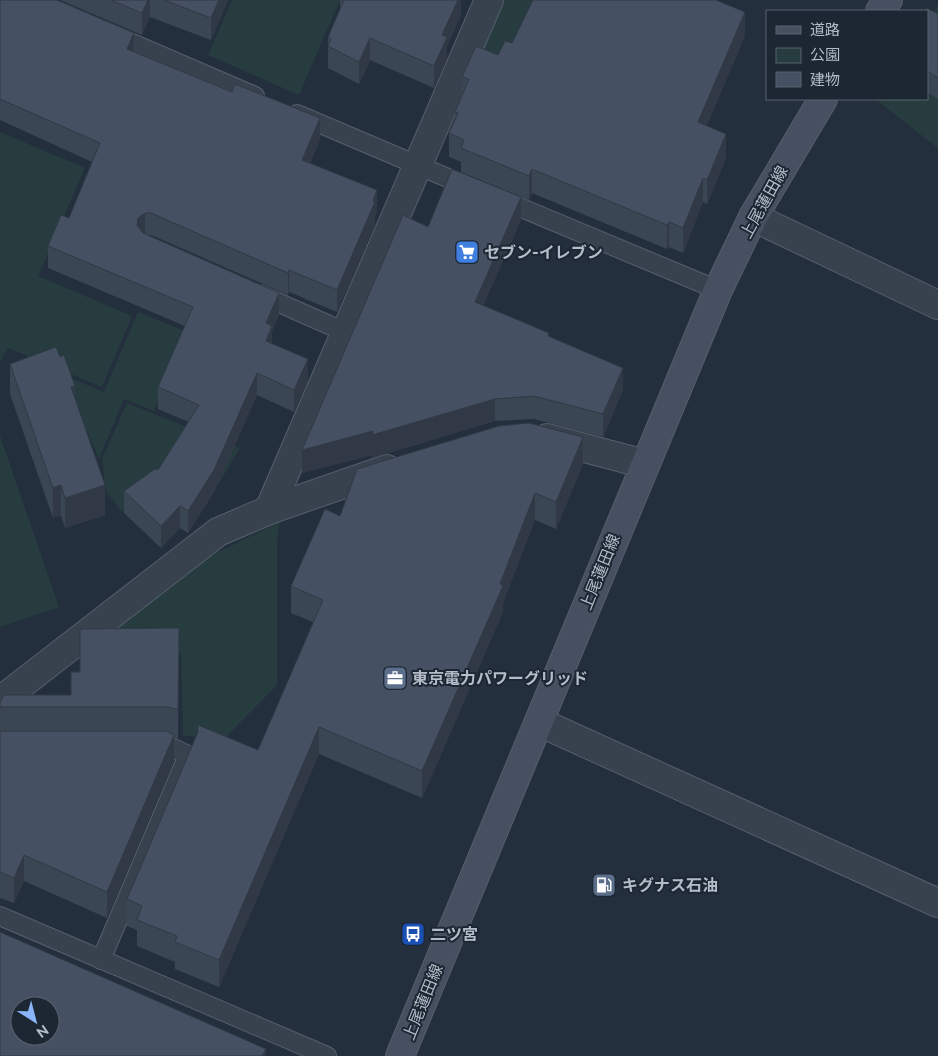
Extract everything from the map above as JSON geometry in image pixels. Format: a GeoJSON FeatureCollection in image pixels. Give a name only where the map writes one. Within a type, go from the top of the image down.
{"type":"FeatureCollection","features":[{"type":"Feature","properties":{"kind":"main road","name":"上尾蓮田線"},"geometry":{"type":"LineString","coordinates":[[400,1056],[718,290],[754,217],[822,100]]}},
{"type":"Feature","properties":{"kind":"street"},"geometry":{"type":"LineString","coordinates":[[269,510],[490,0]]}},
{"type":"Feature","properties":{"kind":"street"},"geometry":{"type":"LineString","coordinates":[[754,217],[938,305]]}},
{"type":"Feature","properties":{"kind":"street"},"geometry":{"type":"LineString","coordinates":[[522,434],[530,434],[645,464]]}},
{"type":"Feature","properties":{"kind":"street"},"geometry":{"type":"LineString","coordinates":[[0,701],[218,532],[269,510],[413,462]]}},
{"type":"Feature","properties":{"kind":"street"},"geometry":{"type":"LineString","coordinates":[[539,722],[938,903]]}},
{"type":"Feature","properties":{"kind":"lane"},"geometry":{"type":"LineString","coordinates":[[96,27],[266,100]]}},
{"type":"Feature","properties":{"kind":"lane"},"geometry":{"type":"LineString","coordinates":[[284,108],[718,290]]}},
{"type":"Feature","properties":{"kind":"lane"},"geometry":{"type":"LineString","coordinates":[[246,288],[345,332]]}},
{"type":"Feature","properties":{"kind":"lane"},"geometry":{"type":"LineString","coordinates":[[100,960],[188,755],[169,746],[129,746]]}},
{"type":"Feature","properties":{"kind":"lane"},"geometry":{"type":"LineString","coordinates":[[0,916],[327,1056]]}},
{"type":"Feature","properties":{"kind":"green space"},"geometry":{"type":"Polygon","coordinates":[[[232,0],[340,0],[299,95],[208,55],[232,0]]]}},
{"type":"Feature","properties":{"kind":"green space"},"geometry":{"type":"Polygon","coordinates":[[[503,0],[541,0],[512,63],[480,49],[503,0]]]}},
{"type":"Feature","properties":{"kind":"green space"},"geometry":{"type":"Polygon","coordinates":[[[938,5],[938,148],[876,100],[928,100],[928,18],[938,5]]]}},
{"type":"Feature","properties":{"kind":"green space"},"geometry":{"type":"Polygon","coordinates":[[[0,132],[85,168],[38,276],[132,316],[102,387],[8,348],[0,362],[0,132]]]}},
{"type":"Feature","properties":{"kind":"green space"},"geometry":{"type":"Polygon","coordinates":[[[138,312],[187,332],[154,411],[124,399],[99,459],[63,375],[104,392],[138,312]]]}},
{"type":"Feature","properties":{"kind":"green space"},"geometry":{"type":"Polygon","coordinates":[[[127,403],[240,448],[219,483],[203,472],[122,512],[106,491],[102,459],[127,403]]]}},
{"type":"Feature","properties":{"kind":"green space"},"geometry":{"type":"Polygon","coordinates":[[[0,436],[59,607],[0,627],[0,436]]]}},
{"type":"Feature","properties":{"kind":"green space"},"geometry":{"type":"Polygon","coordinates":[[[280,521],[277,539],[277,685],[227,736],[183,736],[181,653],[98,655],[97,644],[203,560],[280,521]]]}},
{"type":"Feature","properties":{"kind":"building"},"geometry":{"type":"Polygon","coordinates":[[[0,0],[57,0],[134,33],[127,49],[232,92],[235,84],[320,118],[302,160],[377,190],[373,201],[375,202],[337,290],[289,270],[288,273],[151,213],[145,213],[138,218],[137,225],[143,233],[279,293],[266,323],[272,326],[266,341],[308,359],[294,390],[257,373],[214,470],[188,511],[180,506],[161,526],[124,491],[155,469],[158,470],[199,405],[158,387],[193,307],[48,246],[61,215],[69,218],[100,143],[0,99],[0,0]]]}},
{"type":"Feature","properties":{"kind":"building"},"geometry":{"type":"Polygon","coordinates":[[[111,0],[148,0],[142,13],[111,0]]]}},
{"type":"Feature","properties":{"kind":"building"},"geometry":{"type":"Polygon","coordinates":[[[164,0],[219,0],[211,18],[164,0]]]}},
{"type":"Feature","properties":{"kind":"building"},"geometry":{"type":"Polygon","coordinates":[[[344,0],[458,0],[442,35],[447,37],[434,66],[370,38],[359,62],[328,46],[331,39],[328,37],[344,0]]]}},
{"type":"Feature","properties":{"kind":"building"},"geometry":{"type":"Polygon","coordinates":[[[533,0],[716,0],[745,12],[698,122],[726,134],[707,180],[703,178],[683,228],[669,222],[667,225],[532,169],[529,176],[461,148],[464,140],[449,133],[458,113],[455,112],[469,79],[462,77],[476,46],[498,55],[505,41],[512,43],[533,0]]]}},
{"type":"Feature","properties":{"kind":"building"},"geometry":{"type":"Polygon","coordinates":[[[927,8],[938,14],[938,78],[928,72],[928,10],[926,10],[927,8]]]}},
{"type":"Feature","properties":{"kind":"building"},"geometry":{"type":"Polygon","coordinates":[[[452,169],[521,197],[475,302],[549,333],[548,336],[623,368],[603,414],[534,396],[495,399],[372,435],[373,431],[302,450],[403,215],[428,227],[452,169]]]}},
{"type":"Feature","properties":{"kind":"building"},"geometry":{"type":"Polygon","coordinates":[[[56,347],[60,357],[64,355],[75,386],[71,387],[105,485],[65,498],[61,485],[53,488],[10,364],[56,347]]]}},
{"type":"Feature","properties":{"kind":"building"},"geometry":{"type":"Polygon","coordinates":[[[529,423],[583,437],[556,502],[535,493],[500,584],[503,586],[422,771],[319,727],[219,960],[175,942],[177,936],[137,920],[142,906],[127,899],[198,732],[198,725],[258,750],[323,600],[291,586],[325,509],[340,516],[357,469],[499,426],[529,423]]]}},
{"type":"Feature","properties":{"kind":"building"},"geometry":{"type":"Polygon","coordinates":[[[179,628],[178,710],[169,707],[0,707],[4,695],[71,695],[71,672],[80,672],[80,630],[82,629],[179,628]]]}},
{"type":"Feature","properties":{"kind":"building"},"geometry":{"type":"Polygon","coordinates":[[[0,731],[167,731],[174,735],[107,892],[24,855],[14,878],[0,872],[0,731]]]}},
{"type":"Feature","properties":{"kind":"building"},"geometry":{"type":"Polygon","coordinates":[[[0,932],[266,1049],[262,1056],[0,1056],[0,932]]]}},
{"type":"Feature","properties":{"kind":"place","name":"セブン-イレブン"},"geometry":{"type":"Point","coordinates":[467,252]}},
{"type":"Feature","properties":{"kind":"place","name":"東京電力パワーグリッド"},"geometry":{"type":"Point","coordinates":[395,678]}},
{"type":"Feature","properties":{"kind":"place","name":"キグナス石油"},"geometry":{"type":"Point","coordinates":[604,885]}},
{"type":"Feature","properties":{"kind":"place","name":"二ツ宮"},"geometry":{"type":"Point","coordinates":[413,934]}}]}
